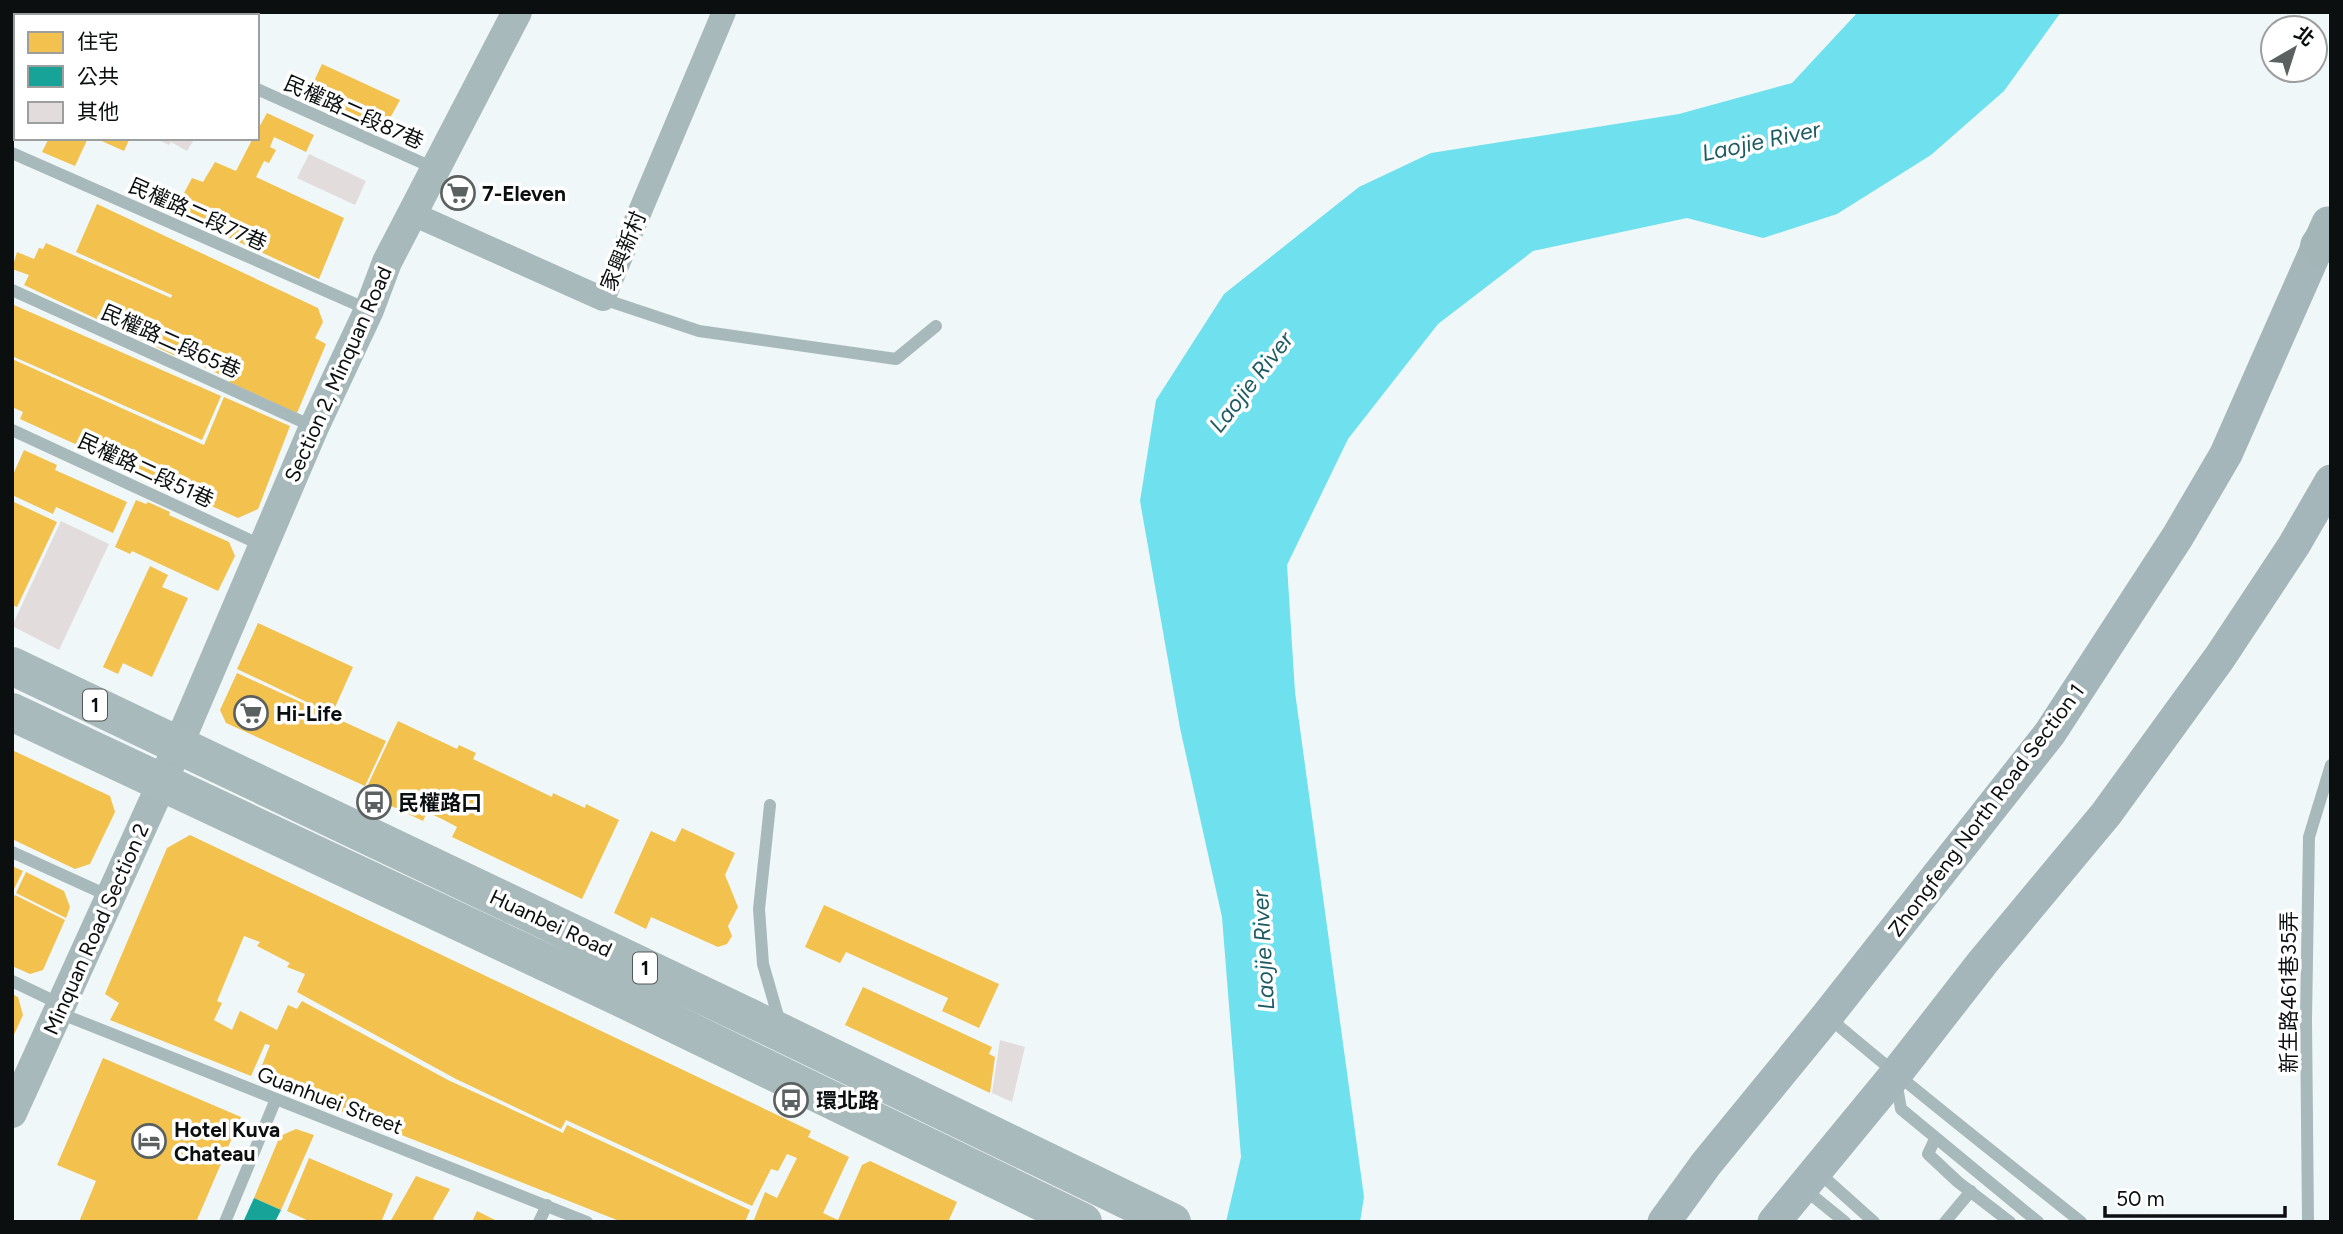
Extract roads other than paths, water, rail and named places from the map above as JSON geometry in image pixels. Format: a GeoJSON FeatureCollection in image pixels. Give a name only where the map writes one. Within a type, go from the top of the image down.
{"type":"FeatureCollection","features":[{"type":"Feature","properties":{"kind":"main road","name":"Zhongfeng North Road Section 1"},"geometry":{"type":"LineString","coordinates":[[1664,1222],[1706,1164],[1827,1016],[2050,733],[2130,611],[2226,454],[2327,230]]}},
{"type":"Feature","properties":{"kind":"main road"},"geometry":{"type":"LineString","coordinates":[[1774,1222],[2106,814],[2220,657],[2294,545],[2331,481]]}},
{"type":"Feature","properties":{"kind":"main road","name":"1"},"geometry":{"type":"LineString","coordinates":[[12,666],[177,744]]}},
{"type":"Feature","properties":{"kind":"main road","name":"1"},"geometry":{"type":"LineString","coordinates":[[12,712],[162,783]]}},
{"type":"Feature","properties":{"kind":"main road","name":"Huanbei Road"},"geometry":{"type":"LineString","coordinates":[[177,744],[1172,1222]]}},
{"type":"Feature","properties":{"kind":"main road","name":"Huanbei Road"},"geometry":{"type":"LineString","coordinates":[[162,783],[619,997],[1083,1222]]}},
{"type":"Feature","properties":{"kind":"street","name":"Section 2, Minquan Road"},"geometry":{"type":"LineString","coordinates":[[177,744],[314,427],[369,310],[387,262],[517,12]]}},
{"type":"Feature","properties":{"kind":"street","name":"家興新村"},"geometry":{"type":"LineString","coordinates":[[413,214],[603,299],[724,12]]}},
{"type":"Feature","properties":{"kind":"street","name":"Minquan Road Section 2"},"geometry":{"type":"LineString","coordinates":[[12,1114],[162,783],[177,744]]}},
{"type":"Feature","properties":{"kind":"lane","name":"民權路二段87巷"},"geometry":{"type":"LineString","coordinates":[[259,90],[436,169]]}},
{"type":"Feature","properties":{"kind":"lane","name":"民權路二段77巷"},"geometry":{"type":"LineString","coordinates":[[12,153],[369,310]]}},
{"type":"Feature","properties":{"kind":"lane","name":"民權路二段65巷"},"geometry":{"type":"LineString","coordinates":[[12,290],[314,427]]}},
{"type":"Feature","properties":{"kind":"lane"},"geometry":{"type":"LineString","coordinates":[[603,299],[699,331],[896,359],[936,326]]}},
{"type":"Feature","properties":{"kind":"lane","name":"民權路二段51巷"},"geometry":{"type":"LineString","coordinates":[[12,430],[264,546]]}},
{"type":"Feature","properties":{"kind":"lane","name":"新生路461巷35弄"},"geometry":{"type":"LineString","coordinates":[[2308,1222],[2309,837],[2331,765]]}},
{"type":"Feature","properties":{"kind":"lane"},"geometry":{"type":"LineString","coordinates":[[770,805],[759,909],[763,964],[782,1033]]}},
{"type":"Feature","properties":{"kind":"lane"},"geometry":{"type":"LineString","coordinates":[[12,852],[109,896]]}},
{"type":"Feature","properties":{"kind":"lane","name":"Guanhuei Street"},"geometry":{"type":"LineString","coordinates":[[12,981],[61,1009],[276,1100],[587,1222]]}},
{"type":"Feature","properties":{"kind":"lane"},"geometry":{"type":"LineString","coordinates":[[1827,1016],[1895,1075],[1946,1112],[2081,1222]]}},
{"type":"Feature","properties":{"kind":"lane"},"geometry":{"type":"LineString","coordinates":[[1895,1075],[1901,1109],[2038,1222]]}},
{"type":"Feature","properties":{"kind":"lane"},"geometry":{"type":"LineString","coordinates":[[225,1222],[276,1100]]}},
{"type":"Feature","properties":{"kind":"lane"},"geometry":{"type":"LineString","coordinates":[[1935,1139],[1928,1154],[2010,1222]]}},
{"type":"Feature","properties":{"kind":"lane"},"geometry":{"type":"LineString","coordinates":[[1810,1179],[1845,1222]]}},
{"type":"Feature","properties":{"kind":"lane"},"geometry":{"type":"LineString","coordinates":[[1810,1179],[1874,1222]]}},
{"type":"Feature","properties":{"kind":"lane"},"geometry":{"type":"LineString","coordinates":[[1945,1222],[1971,1191]]}},
{"type":"Feature","properties":{"kind":"lane"},"geometry":{"type":"LineString","coordinates":[[539,1222],[547,1205]]}},
{"type":"Feature","properties":{"kind":"water","name":"Laojie River"},"geometry":{"type":"Polygon","coordinates":[[[1858,12],[2061,12],[2004,91],[1931,155],[1837,214],[1763,238],[1687,218],[1533,251],[1438,324],[1348,439],[1287,565],[1295,692],[1364,1197],[1360,1222],[1226,1222],[1241,1157],[1222,917],[1180,728],[1140,501],[1156,400],[1224,294],[1359,187],[1431,153],[1679,114],[1792,83],[1858,12]]]}},
{"type":"Feature","properties":{"kind":"place","name":"7-Eleven"},"geometry":{"type":"Point","coordinates":[458,193]}},
{"type":"Feature","properties":{"kind":"place","name":"Hi-Life"},"geometry":{"type":"Point","coordinates":[251,713]}},
{"type":"Feature","properties":{"kind":"place","name":"民權路口"},"geometry":{"type":"Point","coordinates":[374,802]}},
{"type":"Feature","properties":{"kind":"place","name":"環北路"},"geometry":{"type":"Point","coordinates":[791,1100]}},
{"type":"Feature","properties":{"kind":"place","name":"Hotel Kuva Chateau"},"geometry":{"type":"Point","coordinates":[149,1141]}}]}
